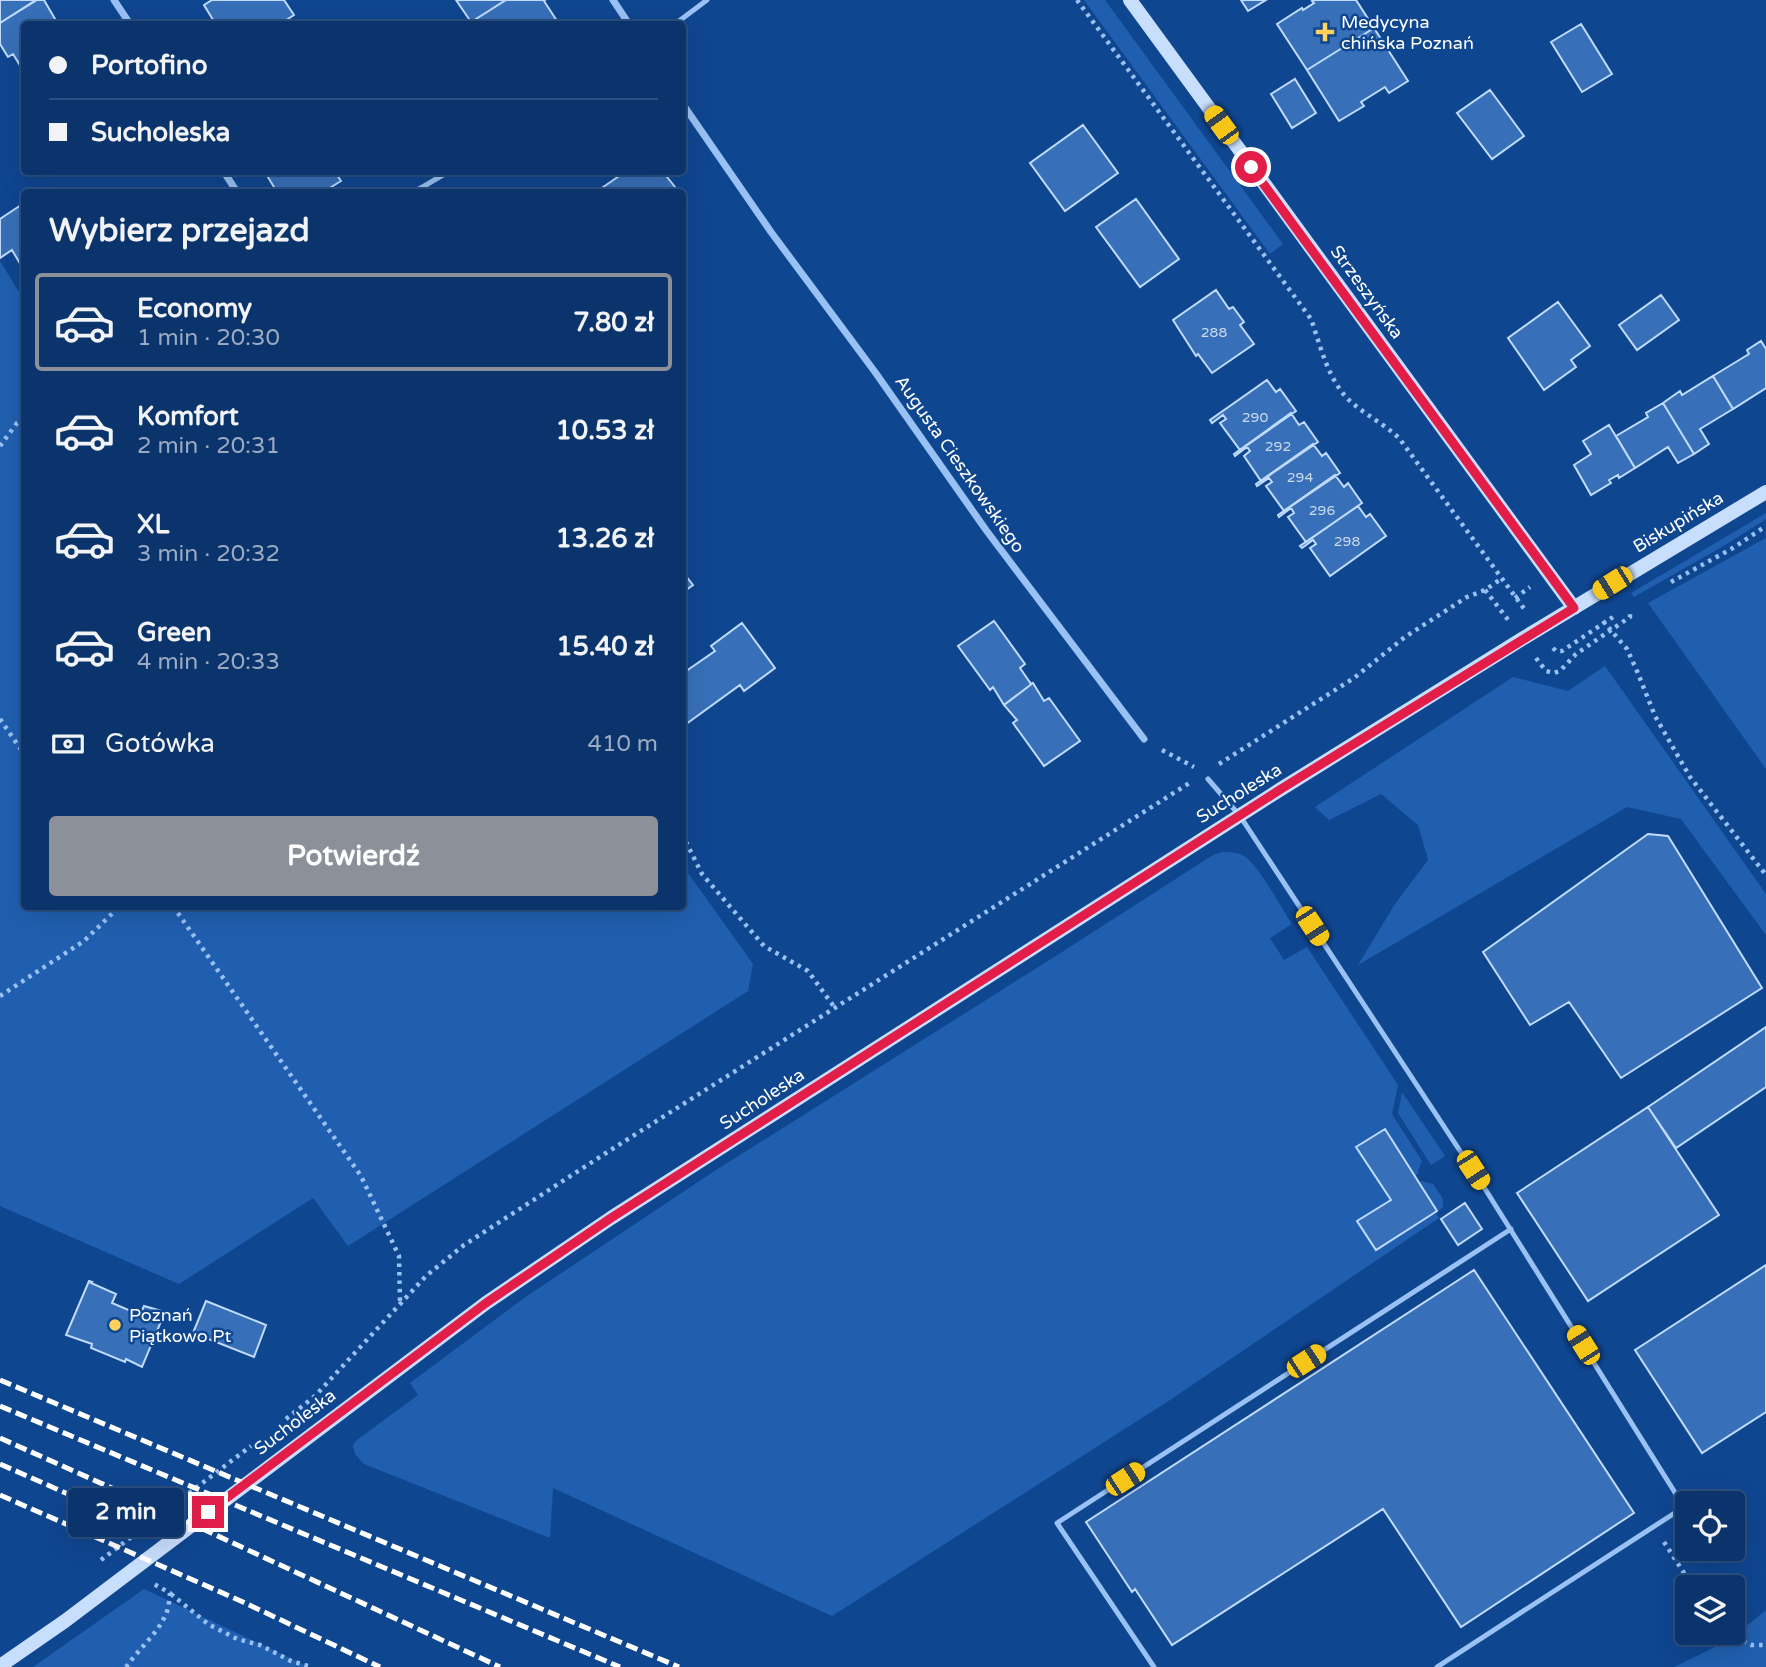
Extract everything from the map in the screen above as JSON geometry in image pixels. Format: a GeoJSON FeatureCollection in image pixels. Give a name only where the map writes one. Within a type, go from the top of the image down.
{"type":"FeatureCollection","features":[{"type":"Feature","properties":{"kind":"street"},"geometry":{"type":"LineString","coordinates":[[114,0],[128,21]]}},
{"type":"Feature","properties":{"kind":"street"},"geometry":{"type":"LineString","coordinates":[[613,0],[627,21]]}},
{"type":"Feature","properties":{"kind":"street","name":"Strzeszyńska"},"geometry":{"type":"LineString","coordinates":[[1130,0],[1574,608]]}},
{"type":"Feature","properties":{"kind":"street","name":"Augusta Cieszkowskiego"},"geometry":{"type":"LineString","coordinates":[[686,109],[771,232],[875,372],[986,530],[1144,739]]}},
{"type":"Feature","properties":{"kind":"street","name":"Biskupińska"},"geometry":{"type":"LineString","coordinates":[[1574,608],[1766,492]]}},
{"type":"Feature","properties":{"kind":"street","name":"Sucholeska"},"geometry":{"type":"LineString","coordinates":[[0,1666],[65,1621],[434,1342],[535,1269],[1240,816],[1574,608]]}},
{"type":"Feature","properties":{"kind":"lane"},"geometry":{"type":"LineString","coordinates":[[680,21],[707,0]]}},
{"type":"Feature","properties":{"kind":"lane"},"geometry":{"type":"LineString","coordinates":[[419,189],[443,175]]}},
{"type":"Feature","properties":{"kind":"lane"},"geometry":{"type":"LineString","coordinates":[[1206,776],[1240,816],[1511,1229],[1684,1507],[1437,1667]]}},
{"type":"Feature","properties":{"kind":"lane"},"geometry":{"type":"LineString","coordinates":[[1154,1667],[1056,1523],[1511,1229]]}},
{"type":"Feature","properties":{"kind":"path"},"geometry":{"type":"LineString","coordinates":[[1077,0],[1311,319],[1335,383],[1350,401],[1399,438],[1526,612]]}},
{"type":"Feature","properties":{"kind":"path"},"geometry":{"type":"LineString","coordinates":[[0,446],[21,421]]}},
{"type":"Feature","properties":{"kind":"path"},"geometry":{"type":"LineString","coordinates":[[1665,585],[1766,526]]}},
{"type":"Feature","properties":{"kind":"path"},"geometry":{"type":"LineString","coordinates":[[284,1421],[315,1396],[426,1276],[464,1245],[835,1008],[1206,776],[1354,678],[1405,637],[1467,597],[1486,590],[1501,579]]}},
{"type":"Feature","properties":{"kind":"path"},"geometry":{"type":"LineString","coordinates":[[1515,597],[1531,587]]}},
{"type":"Feature","properties":{"kind":"path"},"geometry":{"type":"LineString","coordinates":[[1486,590],[1511,624]]}},
{"type":"Feature","properties":{"kind":"path"},"geometry":{"type":"LineString","coordinates":[[1532,653],[1546,671],[1560,671],[1576,654],[1630,617],[1629,609],[1635,603]]}},
{"type":"Feature","properties":{"kind":"path"},"geometry":{"type":"LineString","coordinates":[[1549,642],[1556,651],[1562,651],[1616,615]]}},
{"type":"Feature","properties":{"kind":"path"},"geometry":{"type":"LineString","coordinates":[[1614,634],[1627,649],[1655,716],[1690,777],[1766,875]]}},
{"type":"Feature","properties":{"kind":"path"},"geometry":{"type":"LineString","coordinates":[[0,719],[21,750]]}},
{"type":"Feature","properties":{"kind":"path"},"geometry":{"type":"LineString","coordinates":[[1144,739],[1206,776]]}},
{"type":"Feature","properties":{"kind":"path"},"geometry":{"type":"LineString","coordinates":[[686,842],[702,874],[764,946],[808,971],[835,1008]]}},
{"type":"Feature","properties":{"kind":"path"},"geometry":{"type":"LineString","coordinates":[[0,996],[84,941],[116,910]]}},
{"type":"Feature","properties":{"kind":"path"},"geometry":{"type":"LineString","coordinates":[[176,910],[361,1176],[399,1256],[400,1303]]}},
{"type":"Feature","properties":{"kind":"path"},"geometry":{"type":"LineString","coordinates":[[252,1445],[102,1558],[131,1570],[170,1593],[208,1624],[237,1639],[260,1645],[290,1661],[312,1667]]}},
{"type":"Feature","properties":{"kind":"path"},"geometry":{"type":"LineString","coordinates":[[1654,1527],[1685,1575]]}},
{"type":"Feature","properties":{"kind":"path"},"geometry":{"type":"LineString","coordinates":[[126,1667],[160,1626],[167,1613],[170,1593]]}},
{"type":"Feature","properties":{"kind":"path"},"geometry":{"type":"LineString","coordinates":[[1745,1642],[1751,1645],[1766,1645]]}},
{"type":"Feature","properties":{"kind":"shaded area"},"geometry":{"type":"Polygon","coordinates":[[[1084,0],[1105,0],[1283,244],[1270,254],[1084,0]]]}},
{"type":"Feature","properties":{"kind":"shaded area"},"geometry":{"type":"Polygon","coordinates":[[[0,261],[21,295],[21,910],[686,910],[686,870],[753,964],[748,991],[348,1246],[313,1198],[179,1284],[0,1206],[0,261]]]}},
{"type":"Feature","properties":{"kind":"shaded area"},"geometry":{"type":"Polygon","coordinates":[[[1766,513],[1766,519],[1727,544],[1634,597],[1631,593],[1766,513]]]}},
{"type":"Feature","properties":{"kind":"shaded area"},"geometry":{"type":"Polygon","coordinates":[[[1766,538],[1766,769],[1648,603],[1766,538]]]}},
{"type":"Feature","properties":{"kind":"shaded area"},"geometry":{"type":"Polygon","coordinates":[[[1605,666],[1766,894],[1766,935],[1681,819],[1627,807],[1358,965],[1395,904],[1428,860],[1418,825],[1381,794],[1329,820],[1315,807],[1513,677],[1568,691],[1605,666]]]}},
{"type":"Feature","properties":{"kind":"shaded area"},"geometry":{"type":"Polygon","coordinates":[[[1222,852],[1241,855],[1256,868],[1292,924],[1270,938],[1284,960],[1307,947],[1398,1085],[1392,1114],[1422,1161],[1419,1173],[1415,1176],[1418,1183],[1421,1181],[1433,1184],[1443,1199],[1443,1207],[1436,1213],[1439,1218],[1170,1400],[832,1616],[553,1488],[550,1538],[364,1464],[355,1454],[353,1445],[357,1440],[418,1395],[410,1383],[524,1298],[713,1172],[1213,855],[1222,852]]]}},
{"type":"Feature","properties":{"kind":"shaded area"},"geometry":{"type":"Polygon","coordinates":[[[1402,1092],[1445,1156],[1431,1165],[1398,1113],[1402,1092]]]}},
{"type":"Feature","properties":{"kind":"shaded area"},"geometry":{"type":"Polygon","coordinates":[[[144,1589],[309,1667],[33,1667],[144,1589]]]}},
{"type":"Feature","properties":{"kind":"shaded area"},"geometry":{"type":"Polygon","coordinates":[[[1766,1610],[1766,1667],[1674,1667],[1719,1645],[1745,1645],[1745,1627],[1766,1610]]]}},
{"type":"Feature","properties":{"kind":"building"},"geometry":{"type":"Polygon","coordinates":[[[0,0],[36,0],[0,23],[0,0]]]}},
{"type":"Feature","properties":{"kind":"building"},"geometry":{"type":"Polygon","coordinates":[[[37,0],[44,0],[56,21],[21,21],[21,67],[13,54],[8,57],[0,44],[0,23],[37,0]]]}},
{"type":"Feature","properties":{"kind":"building"},"geometry":{"type":"Polygon","coordinates":[[[212,0],[284,0],[294,15],[285,21],[214,21],[204,5],[212,0]]]}},
{"type":"Feature","properties":{"kind":"building"},"geometry":{"type":"Polygon","coordinates":[[[456,0],[506,0],[473,21],[456,0]]]}},
{"type":"Feature","properties":{"kind":"building"},"geometry":{"type":"Polygon","coordinates":[[[506,0],[545,0],[557,21],[473,21],[506,0]]]}},
{"type":"Feature","properties":{"kind":"building"},"geometry":{"type":"Polygon","coordinates":[[[1241,0],[1266,0],[1248,11],[1241,0]]]}},
{"type":"Feature","properties":{"kind":"building"},"geometry":{"type":"Polygon","coordinates":[[[1314,0],[1356,0],[1374,28],[1307,70],[1277,24],[1314,3],[1314,0]]]}},
{"type":"Feature","properties":{"kind":"building"},"geometry":{"type":"Polygon","coordinates":[[[1581,24],[1612,74],[1582,92],[1551,42],[1581,24]]]}},
{"type":"Feature","properties":{"kind":"building"},"geometry":{"type":"Polygon","coordinates":[[[1374,28],[1408,81],[1389,93],[1385,87],[1361,102],[1364,106],[1339,121],[1307,70],[1374,28]]]}},
{"type":"Feature","properties":{"kind":"building"},"geometry":{"type":"Polygon","coordinates":[[[1295,79],[1316,113],[1292,128],[1271,94],[1295,79]]]}},
{"type":"Feature","properties":{"kind":"building"},"geometry":{"type":"Polygon","coordinates":[[[1490,90],[1524,136],[1492,159],[1457,113],[1490,90]]]}},
{"type":"Feature","properties":{"kind":"building"},"geometry":{"type":"Polygon","coordinates":[[[1083,125],[1118,173],[1065,211],[1030,163],[1083,125]]]}},
{"type":"Feature","properties":{"kind":"building"},"geometry":{"type":"Polygon","coordinates":[[[267,175],[337,175],[341,181],[328,189],[275,189],[267,175]]]}},
{"type":"Feature","properties":{"kind":"building"},"geometry":{"type":"Polygon","coordinates":[[[621,175],[665,175],[677,189],[600,189],[621,175]]]}},
{"type":"Feature","properties":{"kind":"building"},"geometry":{"type":"Polygon","coordinates":[[[1136,199],[1179,259],[1140,287],[1096,227],[1136,199]]]}},
{"type":"Feature","properties":{"kind":"building"},"geometry":{"type":"Polygon","coordinates":[[[21,205],[21,265],[12,250],[0,258],[0,219],[21,205]]]}},
{"type":"Feature","properties":{"kind":"building"},"geometry":{"type":"Polygon","coordinates":[[[1216,290],[1229,309],[1233,307],[1244,322],[1240,325],[1254,344],[1212,373],[1198,354],[1196,356],[1173,320],[1216,290]]]}},
{"type":"Feature","properties":{"kind":"building"},"geometry":{"type":"Polygon","coordinates":[[[1661,295],[1679,320],[1637,350],[1619,325],[1661,295]]]}},
{"type":"Feature","properties":{"kind":"building"},"geometry":{"type":"Polygon","coordinates":[[[1558,302],[1590,346],[1571,360],[1576,367],[1544,390],[1508,338],[1558,302]]]}},
{"type":"Feature","properties":{"kind":"building"},"geometry":{"type":"Polygon","coordinates":[[[1761,341],[1766,349],[1766,388],[1733,409],[1713,376],[1749,354],[1747,350],[1761,341]]]}},
{"type":"Feature","properties":{"kind":"building"},"geometry":{"type":"Polygon","coordinates":[[[1713,376],[1733,409],[1700,429],[1709,444],[1694,454],[1663,403],[1680,391],[1682,395],[1713,376]]]}},
{"type":"Feature","properties":{"kind":"building"},"geometry":{"type":"Polygon","coordinates":[[[1267,380],[1276,392],[1280,389],[1296,411],[1240,450],[1220,423],[1226,419],[1223,415],[1212,423],[1210,420],[1267,380]]]}},
{"type":"Feature","properties":{"kind":"building"},"geometry":{"type":"Polygon","coordinates":[[[1663,403],[1694,454],[1678,463],[1668,447],[1635,468],[1616,436],[1648,417],[1646,413],[1663,403]]]}},
{"type":"Feature","properties":{"kind":"building"},"geometry":{"type":"Polygon","coordinates":[[[1291,413],[1299,425],[1304,422],[1318,442],[1261,481],[1244,456],[1250,451],[1247,447],[1235,456],[1234,454],[1291,413]]]}},
{"type":"Feature","properties":{"kind":"building"},"geometry":{"type":"Polygon","coordinates":[[[1609,425],[1635,468],[1619,478],[1618,475],[1609,480],[1611,483],[1591,495],[1574,465],[1591,454],[1583,441],[1609,425]]]}},
{"type":"Feature","properties":{"kind":"building"},"geometry":{"type":"Polygon","coordinates":[[[1313,444],[1322,456],[1326,453],[1340,473],[1284,511],[1266,486],[1272,482],[1269,478],[1257,486],[1256,484],[1313,444]]]}},
{"type":"Feature","properties":{"kind":"building"},"geometry":{"type":"Polygon","coordinates":[[[1335,475],[1344,487],[1348,483],[1362,503],[1306,542],[1288,517],[1294,513],[1291,508],[1279,517],[1278,515],[1335,475]]]}},
{"type":"Feature","properties":{"kind":"building"},"geometry":{"type":"Polygon","coordinates":[[[1358,506],[1366,517],[1370,514],[1386,536],[1330,576],[1310,548],[1316,544],[1313,540],[1302,548],[1300,546],[1358,506]]]}},
{"type":"Feature","properties":{"kind":"building"},"geometry":{"type":"Polygon","coordinates":[[[686,576],[693,585],[686,590],[686,576]]]}},
{"type":"Feature","properties":{"kind":"building"},"geometry":{"type":"Polygon","coordinates":[[[994,621],[1025,664],[1020,668],[1031,684],[1033,683],[1004,705],[993,687],[990,690],[958,646],[994,621]]]}},
{"type":"Feature","properties":{"kind":"building"},"geometry":{"type":"Polygon","coordinates":[[[742,623],[775,668],[744,691],[740,685],[686,724],[686,671],[715,651],[711,646],[742,623]]]}},
{"type":"Feature","properties":{"kind":"building"},"geometry":{"type":"Polygon","coordinates":[[[1033,683],[1044,701],[1049,698],[1080,741],[1044,766],[1013,723],[1017,720],[1004,705],[1033,683]]]}},
{"type":"Feature","properties":{"kind":"building"},"geometry":{"type":"Polygon","coordinates":[[[1648,834],[1668,836],[1762,988],[1621,1078],[1569,1002],[1530,1025],[1483,952],[1648,834]]]}},
{"type":"Feature","properties":{"kind":"building"},"geometry":{"type":"Polygon","coordinates":[[[1766,1027],[1766,1087],[1676,1148],[1648,1107],[1766,1027]]]}},
{"type":"Feature","properties":{"kind":"building"},"geometry":{"type":"Polygon","coordinates":[[[1648,1107],[1719,1215],[1588,1301],[1517,1193],[1648,1107]]]}},
{"type":"Feature","properties":{"kind":"building"},"geometry":{"type":"Polygon","coordinates":[[[1385,1129],[1437,1211],[1376,1250],[1357,1221],[1391,1200],[1356,1147],[1385,1129]]]}},
{"type":"Feature","properties":{"kind":"building"},"geometry":{"type":"Polygon","coordinates":[[[1465,1203],[1482,1229],[1458,1245],[1441,1219],[1465,1203]]]}},
{"type":"Feature","properties":{"kind":"building"},"geometry":{"type":"Polygon","coordinates":[[[1766,1265],[1766,1412],[1702,1453],[1635,1350],[1766,1265]]]}},
{"type":"Feature","properties":{"kind":"building"},"geometry":{"type":"Polygon","coordinates":[[[1474,1270],[1634,1513],[1461,1627],[1383,1509],[1172,1645],[1135,1589],[1132,1592],[1086,1522],[1474,1270]]]}},
{"type":"Feature","properties":{"kind":"building","name":"Poznań Piątkowo Pt"},"geometry":{"type":"Polygon","coordinates":[[[89,1281],[116,1294],[112,1303],[140,1315],[144,1306],[165,1312],[142,1367],[91,1348],[92,1344],[66,1335],[89,1281]]]}},
{"type":"Feature","properties":{"kind":"building"},"geometry":{"type":"Polygon","coordinates":[[[206,1301],[266,1325],[254,1357],[193,1333],[206,1301]]]}},
{"type":"Feature","properties":{"kind":"railway"},"geometry":{"type":"LineString","coordinates":[[0,1380],[679,1667]]}},
{"type":"Feature","properties":{"kind":"railway"},"geometry":{"type":"LineString","coordinates":[[0,1406],[620,1667]]}},
{"type":"Feature","properties":{"kind":"railway"},"geometry":{"type":"LineString","coordinates":[[0,1438],[500,1667]]}},
{"type":"Feature","properties":{"kind":"railway"},"geometry":{"type":"LineString","coordinates":[[0,1464],[102,1509]]}},
{"type":"Feature","properties":{"kind":"railway"},"geometry":{"type":"LineString","coordinates":[[0,1495],[243,1602],[380,1667]]}},
{"type":"Feature","properties":{"kind":"place","name":"Medycyna chińska Poznań"},"geometry":{"type":"Point","coordinates":[1325,32]}},
{"type":"Feature","properties":{"kind":"place","name":"Poznań Piątkowo Pt"},"geometry":{"type":"Point","coordinates":[115,1325]}},
{"type":"Feature","properties":{"kind":"route"},"geometry":{"type":"LineString","coordinates":[[208,1512],[486,1303],[611,1218],[1281,789],[1574,608],[1251,167]]}}]}
